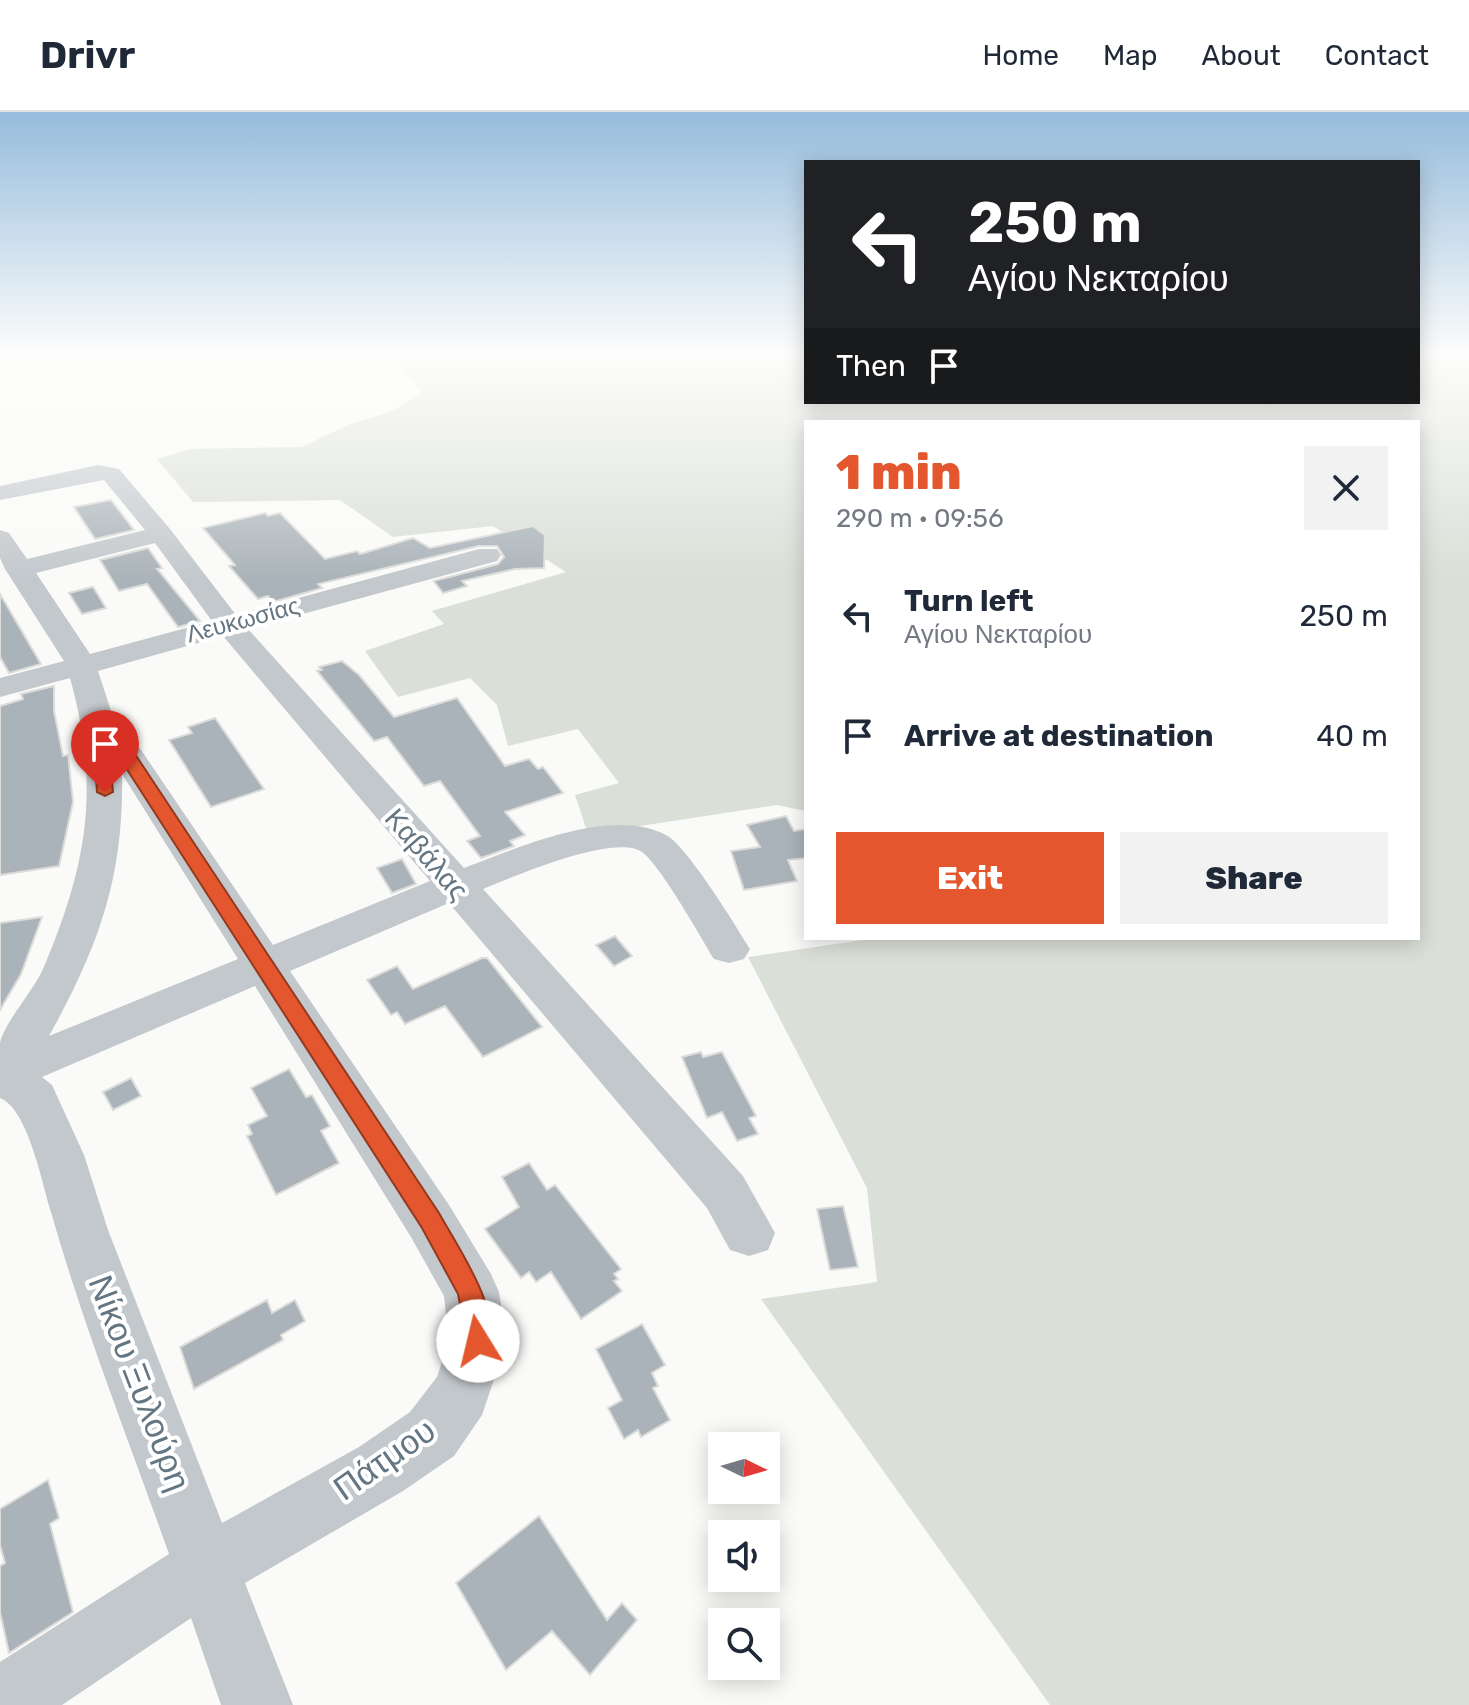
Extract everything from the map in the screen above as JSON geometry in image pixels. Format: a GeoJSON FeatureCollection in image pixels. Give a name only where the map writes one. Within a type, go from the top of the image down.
{"type":"FeatureCollection","features":[{"type":"Feature","properties":{"kind":"street","name":"Καβάλας"},"geometry":{"type":"LineString","coordinates":[[0,493],[108,471],[161,534],[228,624],[454,886],[725,1192],[749,1233]]}},
{"type":"Feature","properties":{"kind":"street"},"geometry":{"type":"LineString","coordinates":[[18,569],[161,534]]}},
{"type":"Feature","properties":{"kind":"street"},"geometry":{"type":"LineString","coordinates":[[0,538],[81,664],[99,723],[105,761],[105,823],[93,891],[62,974],[2,1078]]}},
{"type":"Feature","properties":{"kind":"street","name":"Λευκωσίας"},"geometry":{"type":"LineString","coordinates":[[0,688],[488,555]]}},
{"type":"Feature","properties":{"kind":"street","name":"Πάτμου"},"geometry":{"type":"LineString","coordinates":[[0,1704],[209,1567],[381,1469],[432,1434],[461,1394],[478,1341],[471,1292],[430,1221],[164,809],[121,745],[99,723]]}},
{"type":"Feature","properties":{"kind":"street"},"geometry":{"type":"LineString","coordinates":[[105,823],[164,809]]}},
{"type":"Feature","properties":{"kind":"street"},"geometry":{"type":"LineString","coordinates":[[2,1078],[264,963],[454,886],[535,855],[592,839],[632,836],[655,844],[729,949]]}},
{"type":"Feature","properties":{"kind":"street","name":"Νίκου Ξυλούρη"},"geometry":{"type":"LineString","coordinates":[[2,1078],[35,1098],[59,1155],[82,1230],[209,1567],[257,1705]]}},
{"type":"Feature","properties":{"kind":"shaded area"},"geometry":{"type":"Polygon","coordinates":[[[335,431],[804,431],[804,811],[777,805],[588,834],[575,795],[619,783],[578,729],[508,746],[497,705],[470,678],[398,697],[365,651],[444,624],[432,611],[566,572],[493,526],[393,537],[340,500],[193,502],[157,459],[191,449],[302,447],[335,431]]]}},
{"type":"Feature","properties":{"kind":"shaded area"},"geometry":{"type":"Polygon","coordinates":[[[1420,431],[1469,431],[1469,1705],[1050,1705],[761,1299],[877,1282],[867,1188],[748,957],[863,940],[1420,940],[1420,431]]]}},
{"type":"Feature","properties":{"kind":"building"},"geometry":{"type":"Polygon","coordinates":[[[111,500],[134,530],[95,539],[74,507],[111,500]]]}},
{"type":"Feature","properties":{"kind":"building"},"geometry":{"type":"Polygon","coordinates":[[[265,513],[268,516],[280,513],[325,559],[357,551],[360,554],[413,538],[430,548],[533,526],[545,535],[544,568],[515,569],[462,581],[467,586],[443,593],[434,581],[498,564],[504,557],[497,546],[479,546],[318,584],[322,588],[273,602],[268,596],[258,599],[229,566],[235,565],[203,528],[265,513]]]}},
{"type":"Feature","properties":{"kind":"building"},"geometry":{"type":"Polygon","coordinates":[[[148,548],[162,568],[157,569],[200,621],[178,627],[147,584],[119,591],[100,560],[148,548]]]}},
{"type":"Feature","properties":{"kind":"building"},"geometry":{"type":"Polygon","coordinates":[[[93,587],[106,608],[82,614],[69,593],[93,587]]]}},
{"type":"Feature","properties":{"kind":"building"},"geometry":{"type":"Polygon","coordinates":[[[0,594],[41,664],[9,673],[0,657],[0,594]]]}},
{"type":"Feature","properties":{"kind":"building"},"geometry":{"type":"Polygon","coordinates":[[[342,661],[359,675],[394,717],[457,698],[505,766],[529,759],[538,769],[543,767],[563,793],[505,812],[525,835],[510,841],[514,846],[481,858],[467,841],[480,836],[440,781],[424,786],[387,737],[374,741],[317,671],[322,670],[319,667],[342,661]]]}},
{"type":"Feature","properties":{"kind":"building"},"geometry":{"type":"Polygon","coordinates":[[[54,686],[54,711],[63,756],[68,755],[73,802],[59,866],[0,875],[0,706],[23,699],[21,694],[54,686]]]}},
{"type":"Feature","properties":{"kind":"building"},"geometry":{"type":"Polygon","coordinates":[[[215,718],[264,789],[211,807],[169,740],[192,733],[188,727],[215,718]]]}},
{"type":"Feature","properties":{"kind":"building"},"geometry":{"type":"Polygon","coordinates":[[[786,816],[794,831],[804,829],[804,858],[788,860],[797,881],[744,890],[731,851],[760,847],[747,825],[786,816]]]}},
{"type":"Feature","properties":{"kind":"building"},"geometry":{"type":"Polygon","coordinates":[[[402,859],[416,884],[392,893],[377,868],[402,859]]]}},
{"type":"Feature","properties":{"kind":"building"},"geometry":{"type":"Polygon","coordinates":[[[42,917],[21,974],[0,1010],[0,923],[42,917]]]}},
{"type":"Feature","properties":{"kind":"building"},"geometry":{"type":"Polygon","coordinates":[[[615,936],[632,956],[614,966],[596,945],[615,936]]]}},
{"type":"Feature","properties":{"kind":"building"},"geometry":{"type":"Polygon","coordinates":[[[487,958],[542,1027],[483,1057],[445,1006],[405,1024],[397,1012],[391,1015],[367,980],[397,966],[413,989],[487,958]]]}},
{"type":"Feature","properties":{"kind":"building"},"geometry":{"type":"Polygon","coordinates":[[[701,1052],[703,1057],[722,1052],[756,1116],[749,1118],[758,1134],[737,1141],[722,1112],[707,1118],[682,1057],[701,1052]]]}},
{"type":"Feature","properties":{"kind":"building"},"geometry":{"type":"Polygon","coordinates":[[[289,1069],[306,1097],[312,1095],[330,1126],[321,1131],[339,1163],[276,1195],[247,1136],[252,1134],[248,1125],[267,1116],[251,1088],[289,1069]]]}},
{"type":"Feature","properties":{"kind":"building"},"geometry":{"type":"Polygon","coordinates":[[[131,1078],[141,1096],[113,1110],[103,1092],[131,1078]]]}},
{"type":"Feature","properties":{"kind":"building"},"geometry":{"type":"Polygon","coordinates":[[[529,1163],[547,1190],[555,1185],[621,1269],[614,1274],[618,1279],[614,1281],[622,1291],[581,1319],[551,1272],[536,1282],[529,1272],[521,1278],[485,1229],[519,1207],[502,1177],[529,1163]]]}},
{"type":"Feature","properties":{"kind":"building"},"geometry":{"type":"Polygon","coordinates":[[[843,1206],[858,1267],[830,1270],[817,1209],[843,1206]]]}},
{"type":"Feature","properties":{"kind":"building"},"geometry":{"type":"Polygon","coordinates":[[[267,1300],[272,1313],[295,1300],[305,1321],[281,1335],[283,1340],[194,1389],[180,1347],[267,1300]]]}},
{"type":"Feature","properties":{"kind":"building"},"geometry":{"type":"Polygon","coordinates":[[[642,1324],[665,1365],[652,1373],[658,1386],[653,1388],[670,1420],[641,1437],[638,1430],[624,1439],[608,1408],[622,1400],[596,1349],[642,1324]]]}},
{"type":"Feature","properties":{"kind":"building"},"geometry":{"type":"Polygon","coordinates":[[[48,1480],[59,1518],[50,1524],[73,1612],[9,1653],[0,1612],[0,1566],[5,1563],[0,1545],[0,1509],[48,1480]]]}},
{"type":"Feature","properties":{"kind":"building"},"geometry":{"type":"Polygon","coordinates":[[[539,1516],[607,1620],[622,1603],[637,1620],[590,1675],[552,1631],[506,1670],[456,1583],[539,1516]]]}},
{"type":"Feature","properties":{"kind":"route"},"geometry":{"type":"LineString","coordinates":[[105,792],[105,761],[99,723],[121,745],[430,1221],[471,1292],[478,1341]]}}]}
